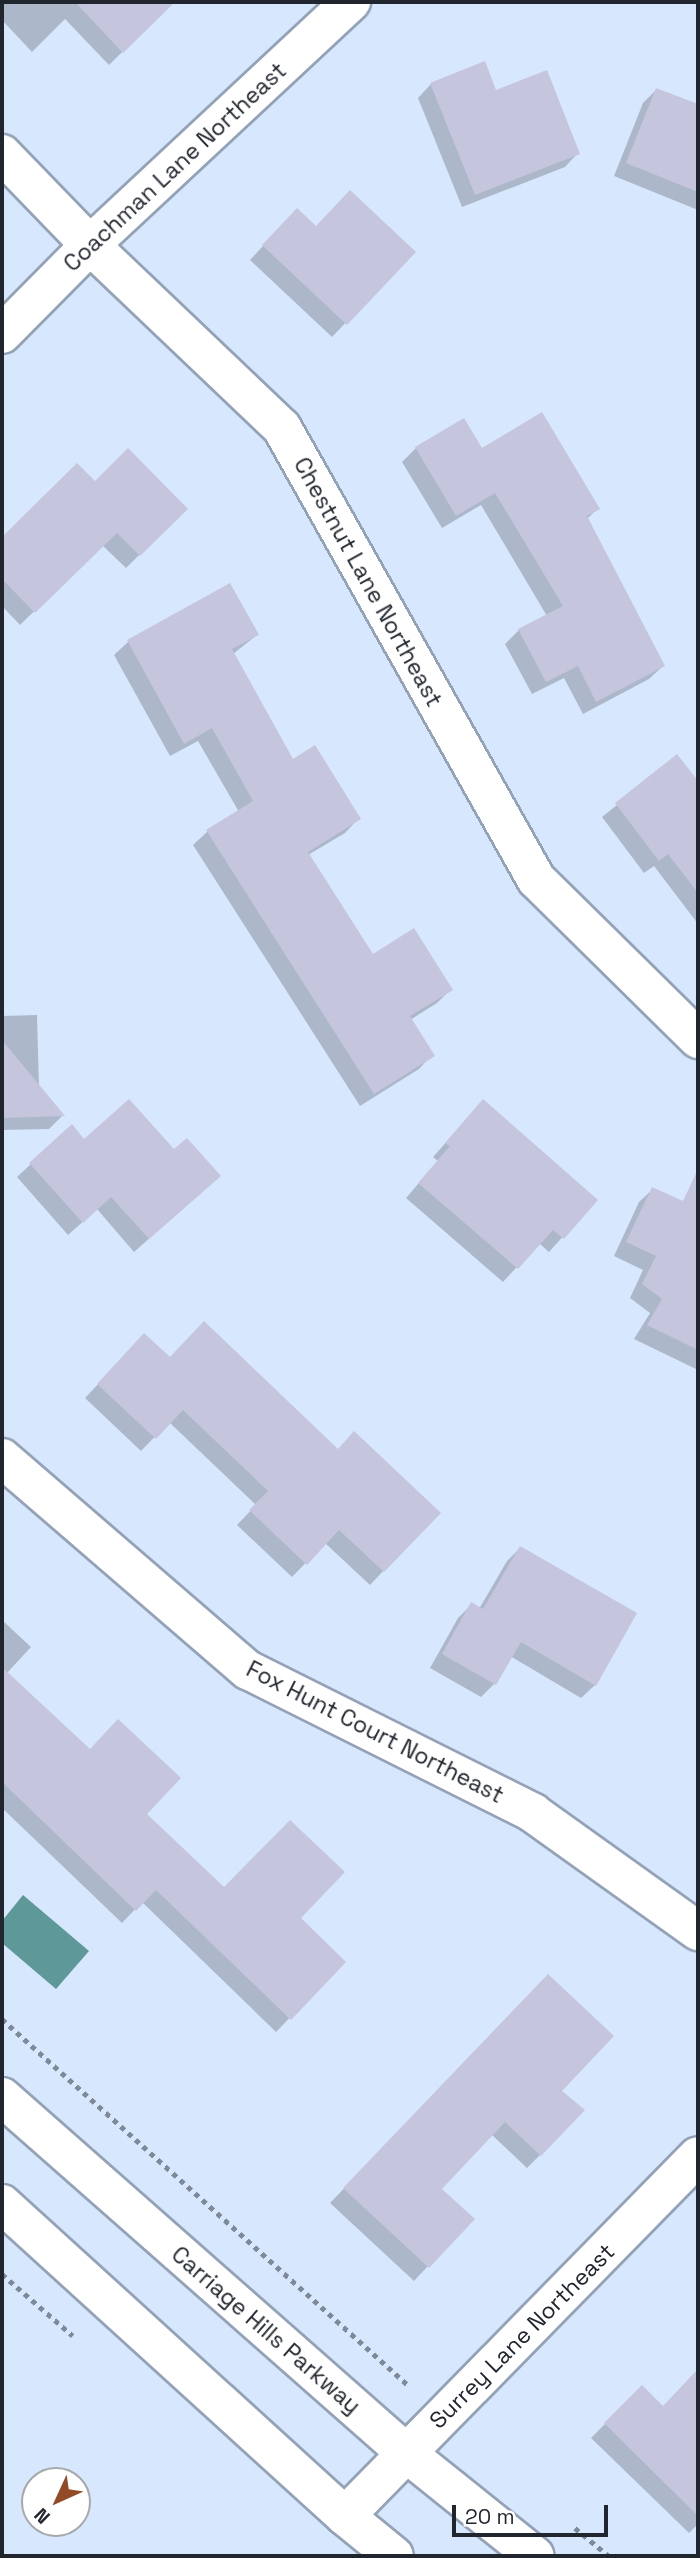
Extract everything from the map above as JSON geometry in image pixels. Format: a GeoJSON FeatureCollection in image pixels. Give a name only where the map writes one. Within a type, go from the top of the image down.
{"type":"FeatureCollection","features":[{"type":"Feature","properties":{"kind":"street","name":"Coachman Lane Northeast"},"geometry":{"type":"LineString","coordinates":[[2,334],[90,245],[351,2]]}},
{"type":"Feature","properties":{"kind":"street","name":"Chestnut Lane Northeast"},"geometry":{"type":"LineString","coordinates":[[2,154],[90,245],[282,428],[536,879],[698,1039]]}},
{"type":"Feature","properties":{"kind":"street","name":"Fox Hunt Court Northeast"},"geometry":{"type":"LineString","coordinates":[[2,1458],[248,1670],[533,1812],[698,1931]]}},
{"type":"Feature","properties":{"kind":"street","name":"Carriage Hills Parkway"},"geometry":{"type":"LineString","coordinates":[[2,2098],[405,2452],[535,2556]]}},
{"type":"Feature","properties":{"kind":"street","name":"Surrey Lane Northeast"},"geometry":{"type":"LineString","coordinates":[[345,2516],[698,2156]]}},
{"type":"Feature","properties":{"kind":"street"},"geometry":{"type":"LineString","coordinates":[[2,2204],[345,2516],[394,2556]]}},
{"type":"Feature","properties":{"kind":"path"},"geometry":{"type":"LineString","coordinates":[[2,2019],[443,2417]]}},
{"type":"Feature","properties":{"kind":"path"},"geometry":{"type":"LineString","coordinates":[[567,2522],[609,2556]]}},
{"type":"Feature","properties":{"kind":"shaded area"},"geometry":{"type":"Polygon","coordinates":[[[23,1895],[89,1951],[56,1989],[2,1943],[2,1921],[23,1895]]]}},
{"type":"Feature","properties":{"kind":"building"},"geometry":{"type":"Polygon","coordinates":[[[75,2],[175,2],[123,53],[75,2]]]}},
{"type":"Feature","properties":{"kind":"building"},"geometry":{"type":"Polygon","coordinates":[[[485,61],[496,90],[547,70],[580,154],[475,195],[430,83],[485,61]]]}},
{"type":"Feature","properties":{"kind":"building"},"geometry":{"type":"Polygon","coordinates":[[[656,88],[698,104],[698,192],[626,163],[656,88]]]}},
{"type":"Feature","properties":{"kind":"building"},"geometry":{"type":"Polygon","coordinates":[[[350,190],[416,252],[347,325],[262,245],[297,208],[316,226],[350,190]]]}},
{"type":"Feature","properties":{"kind":"building"},"geometry":{"type":"Polygon","coordinates":[[[542,412],[600,509],[587,516],[665,666],[596,702],[578,666],[546,682],[518,629],[563,606],[495,493],[456,516],[415,447],[464,418],[482,448],[542,412]]]}},
{"type":"Feature","properties":{"kind":"building"},"geometry":{"type":"Polygon","coordinates":[[[128,448],[188,509],[140,556],[117,533],[35,613],[2,579],[2,537],[77,463],[95,481],[128,448]]]}},
{"type":"Feature","properties":{"kind":"building"},"geometry":{"type":"Polygon","coordinates":[[[230,583],[259,635],[232,649],[293,759],[315,745],[361,819],[308,852],[373,954],[414,928],[453,990],[410,1016],[435,1056],[374,1094],[206,830],[253,801],[212,728],[184,744],[127,640],[230,583]]]}},
{"type":"Feature","properties":{"kind":"building"},"geometry":{"type":"Polygon","coordinates":[[[677,754],[698,781],[698,893],[668,854],[659,861],[615,803],[677,754]]]}},
{"type":"Feature","properties":{"kind":"building"},"geometry":{"type":"Polygon","coordinates":[[[2,1040],[65,1116],[2,1118],[2,1040]]]}},
{"type":"Feature","properties":{"kind":"building"},"geometry":{"type":"Polygon","coordinates":[[[129,1099],[174,1149],[187,1138],[221,1176],[149,1239],[111,1197],[83,1223],[29,1163],[72,1124],[84,1139],[129,1099]]]}},
{"type":"Feature","properties":{"kind":"building"},"geometry":{"type":"Polygon","coordinates":[[[483,1099],[598,1200],[564,1239],[553,1230],[518,1269],[418,1183],[450,1146],[445,1143],[483,1099]]]}},
{"type":"Feature","properties":{"kind":"building"},"geometry":{"type":"Polygon","coordinates":[[[698,1169],[698,1350],[647,1325],[662,1299],[642,1284],[656,1256],[626,1242],[652,1187],[683,1201],[698,1169]]]}},
{"type":"Feature","properties":{"kind":"building"},"geometry":{"type":"Polygon","coordinates":[[[204,1321],[338,1449],[354,1431],[441,1513],[384,1572],[339,1530],[307,1565],[249,1510],[268,1491],[183,1410],[156,1439],[97,1384],[144,1333],[170,1357],[204,1321]]]}},
{"type":"Feature","properties":{"kind":"building"},"geometry":{"type":"Polygon","coordinates":[[[520,1546],[637,1613],[596,1686],[521,1642],[496,1685],[442,1654],[471,1602],[483,1609],[520,1546]]]}},
{"type":"Feature","properties":{"kind":"building"},"geometry":{"type":"Polygon","coordinates":[[[2,1667],[90,1749],[118,1719],[181,1778],[147,1814],[224,1887],[290,1820],[345,1872],[301,1918],[346,1962],[291,2020],[156,1890],[136,1911],[2,1782],[2,1667]]]}},
{"type":"Feature","properties":{"kind":"building"},"geometry":{"type":"Polygon","coordinates":[[[548,1974],[614,2036],[562,2091],[585,2110],[541,2156],[505,2122],[442,2189],[475,2219],[429,2268],[343,2188],[548,1974]]]}},
{"type":"Feature","properties":{"kind":"building"},"geometry":{"type":"Polygon","coordinates":[[[698,2369],[698,2516],[604,2423],[642,2385],[663,2406],[698,2369]]]}}]}
